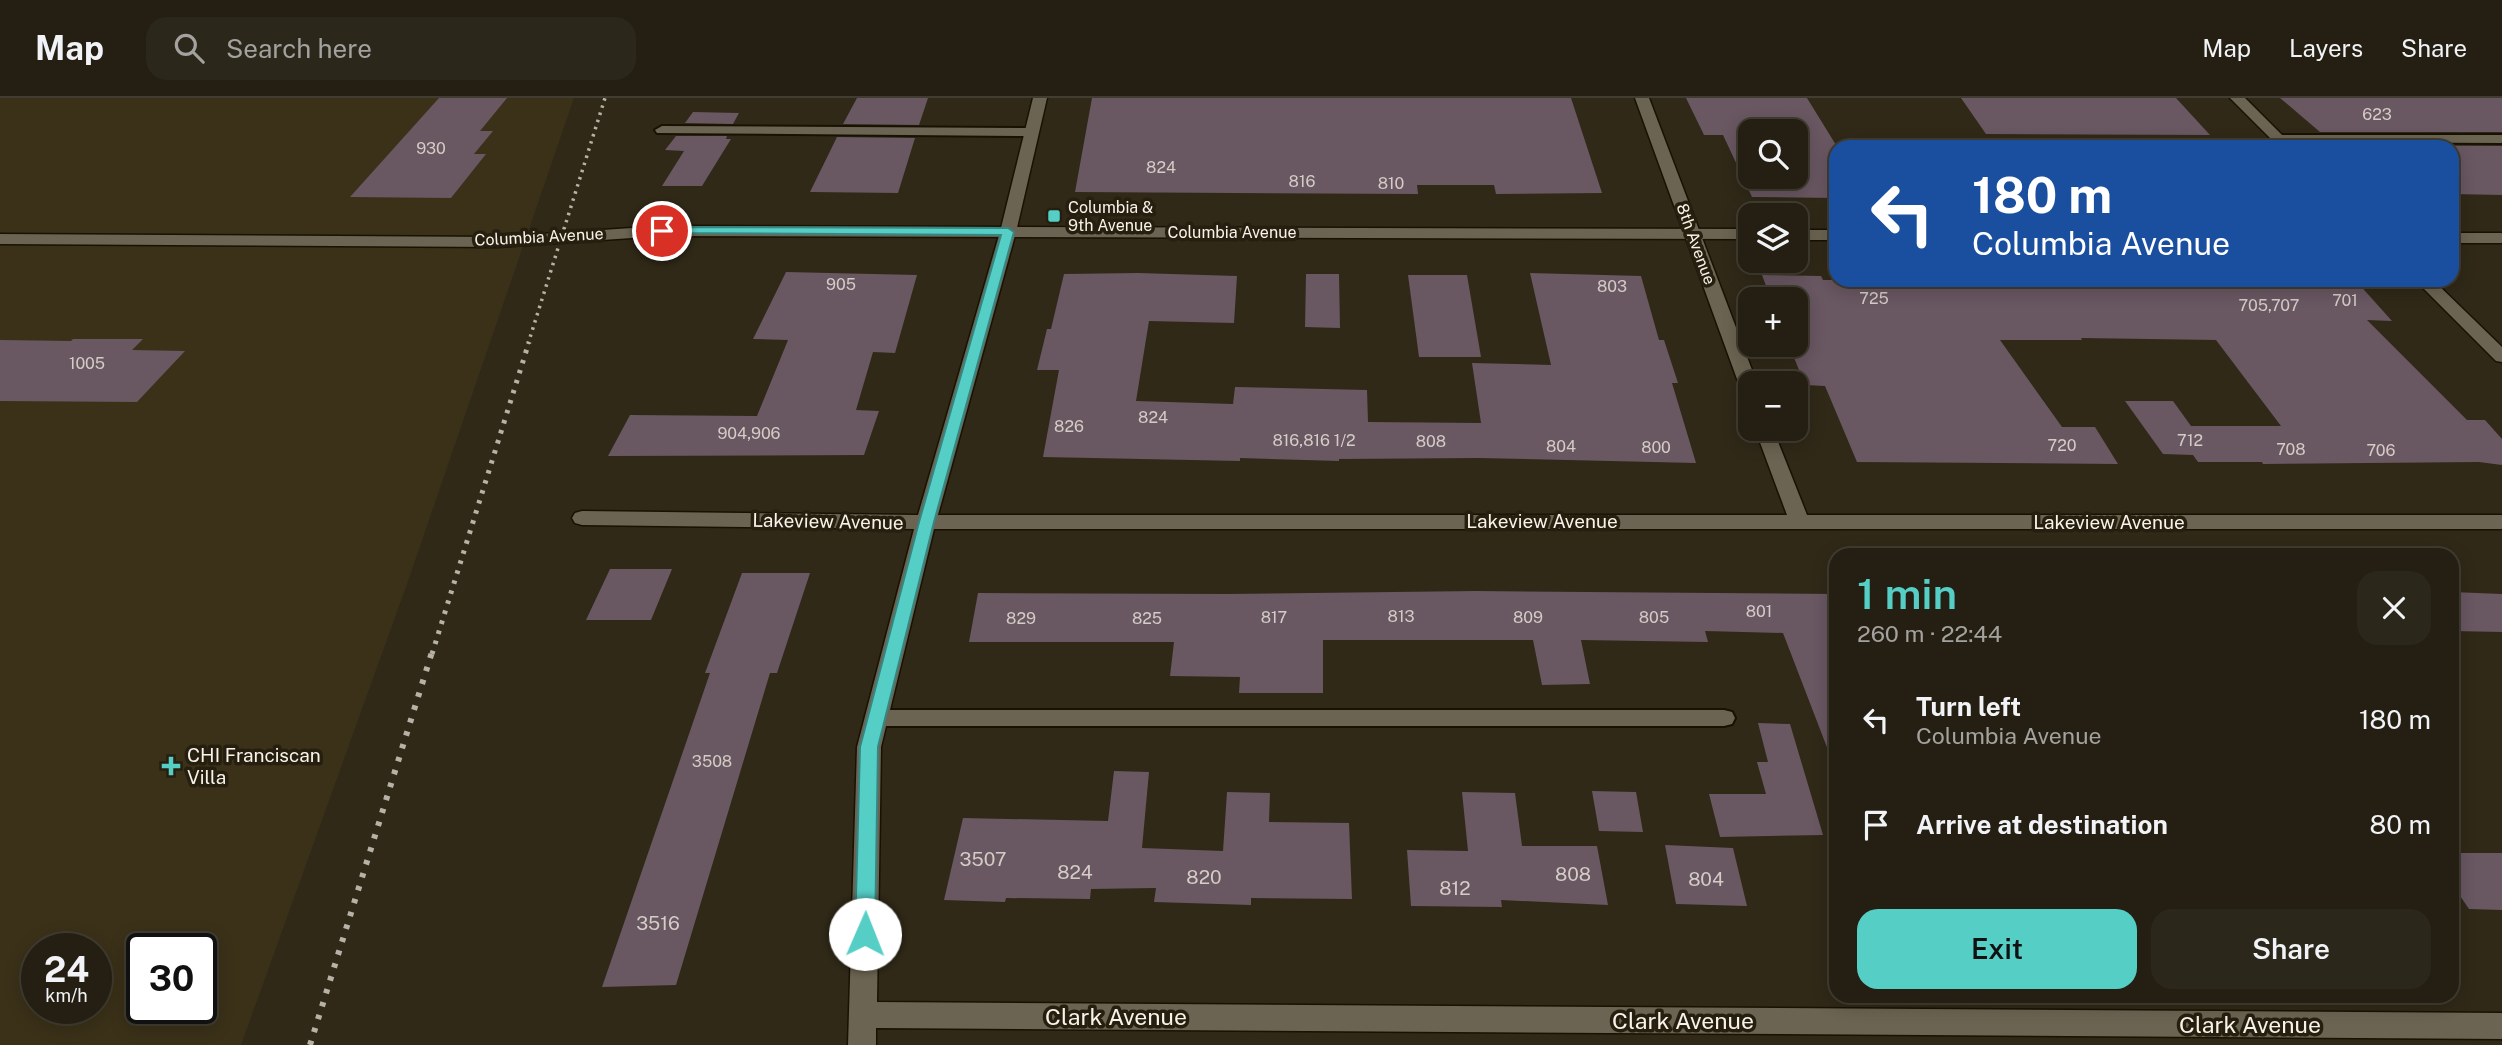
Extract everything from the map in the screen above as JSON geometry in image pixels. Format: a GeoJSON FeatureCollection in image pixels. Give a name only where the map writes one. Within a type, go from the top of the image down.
{"type":"FeatureCollection","features":[{"type":"Feature","properties":{"kind":"street"},"geometry":{"type":"LineString","coordinates":[[862,1045],[869,747],[926,522],[1008,232],[1040,98]]}},
{"type":"Feature","properties":{"kind":"street","name":"8th Avenue"},"geometry":{"type":"LineString","coordinates":[[1642,98],[1743,371]]}},
{"type":"Feature","properties":{"kind":"street"},"geometry":{"type":"LineString","coordinates":[[2237,98],[2280,140]]}},
{"type":"Feature","properties":{"kind":"street","name":"Columbia Avenue"},"geometry":{"type":"LineString","coordinates":[[0,239],[497,242],[662,231],[1738,234]]}},
{"type":"Feature","properties":{"kind":"street"},"geometry":{"type":"LineString","coordinates":[[1808,234],[1829,235]]}},
{"type":"Feature","properties":{"kind":"street"},"geometry":{"type":"LineString","coordinates":[[2459,238],[2502,238]]}},
{"type":"Feature","properties":{"kind":"street"},"geometry":{"type":"LineString","coordinates":[[2430,287],[2502,357]]}},
{"type":"Feature","properties":{"kind":"street"},"geometry":{"type":"LineString","coordinates":[[1769,441],[1799,521]]}},
{"type":"Feature","properties":{"kind":"street","name":"Lakeview Avenue"},"geometry":{"type":"LineString","coordinates":[[582,518],[926,522],[2502,522]]}},
{"type":"Feature","properties":{"kind":"street","name":"Clark Avenue"},"geometry":{"type":"LineString","coordinates":[[863,1015],[2502,1026]]}},
{"type":"Feature","properties":{"kind":"lane"},"geometry":{"type":"LineString","coordinates":[[662,130],[1031,132]]}},
{"type":"Feature","properties":{"kind":"lane"},"geometry":{"type":"LineString","coordinates":[[2447,140],[2502,139]]}},
{"type":"Feature","properties":{"kind":"lane"},"geometry":{"type":"LineString","coordinates":[[876,718],[1724,718]]}},
{"type":"Feature","properties":{"kind":"shaded area"},"geometry":{"type":"Polygon","coordinates":[[[0,98],[574,98],[407,584],[241,1045],[0,1045],[0,98]]]}},
{"type":"Feature","properties":{"kind":"building"},"geometry":{"type":"Polygon","coordinates":[[[439,98],[507,98],[480,131],[493,131],[474,154],[486,154],[451,198],[350,197],[439,98]]]}},
{"type":"Feature","properties":{"kind":"building"},"geometry":{"type":"Polygon","coordinates":[[[857,98],[928,98],[919,125],[843,124],[857,98]]]}},
{"type":"Feature","properties":{"kind":"building"},"geometry":{"type":"Polygon","coordinates":[[[1092,98],[1571,98],[1602,193],[1496,194],[1494,185],[1417,185],[1418,194],[1075,192],[1092,98]]]}},
{"type":"Feature","properties":{"kind":"building"},"geometry":{"type":"Polygon","coordinates":[[[1686,98],[1807,98],[1833,140],[1829,140],[1829,198],[1752,197],[1748,189],[1808,189],[1808,119],[1738,119],[1738,167],[1723,135],[1704,135],[1686,98]]]}},
{"type":"Feature","properties":{"kind":"building"},"geometry":{"type":"Polygon","coordinates":[[[1961,98],[2176,98],[2210,135],[1986,134],[1961,98]]]}},
{"type":"Feature","properties":{"kind":"building"},"geometry":{"type":"Polygon","coordinates":[[[2280,98],[2502,98],[2502,132],[2320,132],[2280,98]]]}},
{"type":"Feature","properties":{"kind":"building"},"geometry":{"type":"Polygon","coordinates":[[[693,112],[739,113],[733,124],[685,123],[693,112]]]}},
{"type":"Feature","properties":{"kind":"building"},"geometry":{"type":"Polygon","coordinates":[[[676,136],[727,136],[726,139],[731,139],[702,186],[662,186],[684,151],[665,150],[676,136]]]}},
{"type":"Feature","properties":{"kind":"building"},"geometry":{"type":"Polygon","coordinates":[[[837,137],[915,138],[898,193],[810,192],[837,137]]]}},
{"type":"Feature","properties":{"kind":"building"},"geometry":{"type":"Polygon","coordinates":[[[2459,146],[2502,146],[2502,195],[2459,194],[2459,146]]]}},
{"type":"Feature","properties":{"kind":"building"},"geometry":{"type":"Polygon","coordinates":[[[786,272],[917,275],[895,353],[873,352],[856,410],[879,411],[864,455],[608,456],[630,415],[757,416],[788,340],[753,339],[786,272]]]}},
{"type":"Feature","properties":{"kind":"building"},"geometry":{"type":"Polygon","coordinates":[[[1530,273],[1641,276],[1659,340],[1664,340],[1678,383],[1672,383],[1696,463],[1478,458],[1339,461],[1240,458],[1240,461],[1043,457],[1059,370],[1037,370],[1047,329],[1051,329],[1064,274],[1237,276],[1234,323],[1149,321],[1136,401],[1233,404],[1235,387],[1367,390],[1368,422],[1481,423],[1472,363],[1551,365],[1530,273]]]}},
{"type":"Feature","properties":{"kind":"building"},"geometry":{"type":"Polygon","coordinates":[[[1306,274],[1339,274],[1340,328],[1305,327],[1306,274]]]}},
{"type":"Feature","properties":{"kind":"building"},"geometry":{"type":"Polygon","coordinates":[[[1408,275],[1467,275],[1481,357],[1419,357],[1408,275]]]}},
{"type":"Feature","properties":{"kind":"building"},"geometry":{"type":"Polygon","coordinates":[[[1762,275],[1821,276],[1823,280],[1829,280],[1829,287],[2361,287],[2392,321],[2367,320],[2467,420],[2485,420],[2502,439],[2502,465],[2479,462],[2198,462],[2193,455],[2163,454],[2125,401],[2173,401],[2191,426],[2281,426],[2216,340],[2000,340],[2062,427],[2095,427],[2118,464],[1857,462],[1825,386],[1808,385],[1808,371],[1799,371],[1794,357],[1808,357],[1808,287],[1766,287],[1762,275]]]}},
{"type":"Feature","properties":{"kind":"building"},"geometry":{"type":"Polygon","coordinates":[[[143,339],[132,350],[185,351],[137,402],[0,401],[0,340],[143,339]]]}},
{"type":"Feature","properties":{"kind":"building"},"geometry":{"type":"Polygon","coordinates":[[[610,569],[672,569],[651,620],[586,620],[610,569]]]}},
{"type":"Feature","properties":{"kind":"building"},"geometry":{"type":"Polygon","coordinates":[[[742,573],[810,573],[777,673],[770,673],[676,985],[602,987],[710,673],[705,673],[742,573]]]}},
{"type":"Feature","properties":{"kind":"building"},"geometry":{"type":"Polygon","coordinates":[[[1476,591],[1829,594],[1829,753],[1783,633],[1705,631],[1708,642],[1581,640],[1590,684],[1542,685],[1533,640],[1323,640],[1323,693],[1239,693],[1240,677],[1170,676],[1174,642],[969,642],[978,593],[1476,591]]]}},
{"type":"Feature","properties":{"kind":"building"},"geometry":{"type":"Polygon","coordinates":[[[2459,592],[2502,594],[2502,632],[2459,631],[2459,592]]]}},
{"type":"Feature","properties":{"kind":"building"},"geometry":{"type":"Polygon","coordinates":[[[1758,723],[1790,724],[1823,835],[1720,837],[1709,794],[1766,794],[1757,762],[1768,762],[1758,723]]]}},
{"type":"Feature","properties":{"kind":"building"},"geometry":{"type":"Polygon","coordinates":[[[1114,771],[1149,772],[1142,848],[1223,851],[1227,792],[1270,793],[1269,822],[1349,823],[1352,899],[1251,898],[1251,905],[1154,902],[1156,888],[1091,889],[1090,899],[1006,898],[1005,902],[944,900],[963,818],[1108,821],[1114,771]]]}},
{"type":"Feature","properties":{"kind":"building"},"geometry":{"type":"Polygon","coordinates":[[[1592,791],[1636,792],[1643,832],[1599,831],[1592,791]]]}},
{"type":"Feature","properties":{"kind":"building"},"geometry":{"type":"Polygon","coordinates":[[[1462,792],[1515,793],[1522,846],[1597,846],[1608,905],[1501,900],[1502,907],[1411,906],[1407,850],[1468,851],[1462,792]]]}},
{"type":"Feature","properties":{"kind":"building"},"geometry":{"type":"Polygon","coordinates":[[[1665,845],[1733,848],[1747,906],[1676,904],[1665,845]]]}},
{"type":"Feature","properties":{"kind":"building"},"geometry":{"type":"Polygon","coordinates":[[[2459,853],[2502,853],[2502,910],[2469,909],[2459,894],[2459,853]]]}},
{"type":"Feature","properties":{"kind":"railway"},"geometry":{"type":"LineString","coordinates":[[528,344],[605,98]]}},
{"type":"Feature","properties":{"kind":"railway"},"geometry":{"type":"LineString","coordinates":[[432,654],[529,342]]}},
{"type":"Feature","properties":{"kind":"railway"},"geometry":{"type":"LineString","coordinates":[[310,1045],[432,652]]}},
{"type":"Feature","properties":{"kind":"place","name":"Columbia & 9th Avenue"},"geometry":{"type":"Point","coordinates":[1054,216]}},
{"type":"Feature","properties":{"kind":"place","name":"CHI Franciscan Villa"},"geometry":{"type":"Point","coordinates":[171,766]}},
{"type":"Feature","properties":{"kind":"route"},"geometry":{"type":"LineString","coordinates":[[662,231],[1008,232],[926,522],[869,747],[865,934]]}}]}
